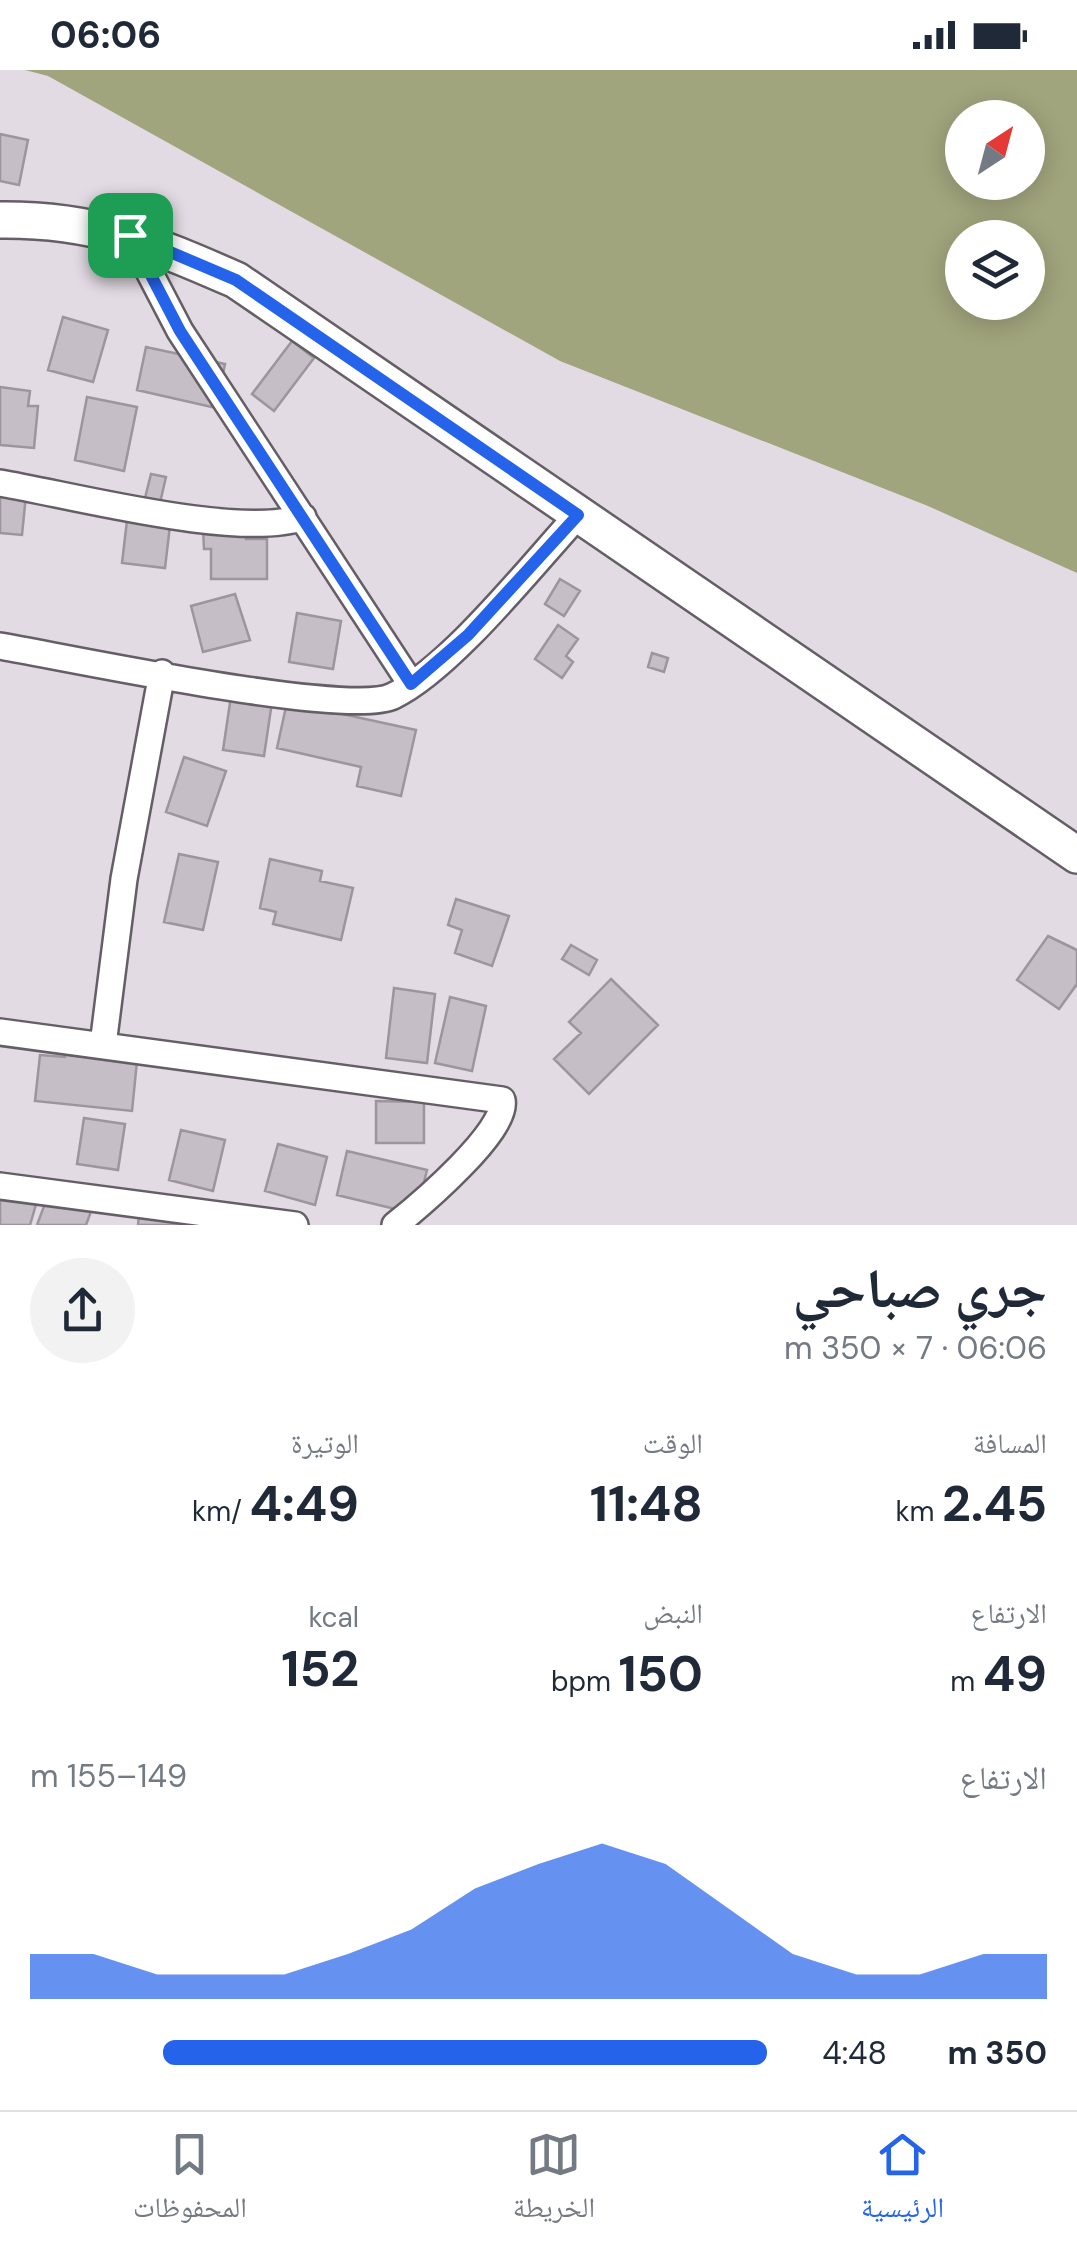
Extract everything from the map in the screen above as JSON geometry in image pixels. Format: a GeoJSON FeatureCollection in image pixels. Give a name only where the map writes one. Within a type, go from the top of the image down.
{"type":"FeatureCollection","features":[{"type":"Feature","properties":{"kind":"main road"},"geometry":{"type":"LineString","coordinates":[[0,220],[83,225],[130,235],[236,280],[1077,855]]}},
{"type":"Feature","properties":{"kind":"street"},"geometry":{"type":"LineString","coordinates":[[130,235],[180,331],[411,684]]}},
{"type":"Feature","properties":{"kind":"street"},"geometry":{"type":"LineString","coordinates":[[0,483],[237,524],[285,524],[303,517]]}},
{"type":"Feature","properties":{"kind":"street"},"geometry":{"type":"LineString","coordinates":[[0,646],[363,704],[391,697],[411,684],[468,635],[578,515]]}},
{"type":"Feature","properties":{"kind":"street"},"geometry":{"type":"LineString","coordinates":[[104,1045],[124,880],[162,673]]}},
{"type":"Feature","properties":{"kind":"street"},"geometry":{"type":"LineString","coordinates":[[0,1032],[502,1100],[500,1116],[478,1146],[395,1225]]}},
{"type":"Feature","properties":{"kind":"street"},"geometry":{"type":"LineString","coordinates":[[0,1186],[294,1225]]}},
{"type":"Feature","properties":{"kind":"green space"},"geometry":{"type":"Polygon","coordinates":[[[25,70],[1077,70],[1077,573],[928,506],[560,361],[48,76],[25,70]]]}},
{"type":"Feature","properties":{"kind":"building"},"geometry":{"type":"Polygon","coordinates":[[[0,134],[28,140],[19,185],[0,181],[0,134]]]}},
{"type":"Feature","properties":{"kind":"building"},"geometry":{"type":"Polygon","coordinates":[[[63,317],[108,330],[93,382],[48,370],[63,317]]]}},
{"type":"Feature","properties":{"kind":"building"},"geometry":{"type":"Polygon","coordinates":[[[292,341],[314,358],[274,411],[252,394],[292,341]]]}},
{"type":"Feature","properties":{"kind":"building"},"geometry":{"type":"Polygon","coordinates":[[[146,347],[225,364],[216,408],[137,390],[146,347]]]}},
{"type":"Feature","properties":{"kind":"building"},"geometry":{"type":"Polygon","coordinates":[[[0,387],[30,391],[28,406],[38,406],[34,448],[0,445],[0,387]]]}},
{"type":"Feature","properties":{"kind":"building"},"geometry":{"type":"Polygon","coordinates":[[[87,397],[137,407],[124,471],[75,460],[87,397]]]}},
{"type":"Feature","properties":{"kind":"building"},"geometry":{"type":"Polygon","coordinates":[[[151,474],[166,477],[157,516],[143,506],[151,474]]]}},
{"type":"Feature","properties":{"kind":"building"},"geometry":{"type":"Polygon","coordinates":[[[0,493],[26,495],[22,535],[0,533],[0,493]]]}},
{"type":"Feature","properties":{"kind":"building"},"geometry":{"type":"Polygon","coordinates":[[[128,512],[171,517],[165,568],[122,563],[128,512]]]}},
{"type":"Feature","properties":{"kind":"building"},"geometry":{"type":"Polygon","coordinates":[[[203,529],[247,530],[246,539],[267,539],[267,579],[211,579],[211,549],[204,549],[203,529]]]}},
{"type":"Feature","properties":{"kind":"building"},"geometry":{"type":"Polygon","coordinates":[[[560,579],[580,591],[564,616],[545,604],[560,579]]]}},
{"type":"Feature","properties":{"kind":"building"},"geometry":{"type":"Polygon","coordinates":[[[235,594],[250,640],[203,652],[191,606],[235,594]]]}},
{"type":"Feature","properties":{"kind":"building"},"geometry":{"type":"Polygon","coordinates":[[[297,613],[341,621],[333,669],[289,662],[297,613]]]}},
{"type":"Feature","properties":{"kind":"building"},"geometry":{"type":"Polygon","coordinates":[[[558,625],[578,639],[566,656],[573,662],[562,678],[535,659],[558,625]]]}},
{"type":"Feature","properties":{"kind":"building"},"geometry":{"type":"Polygon","coordinates":[[[652,653],[668,658],[664,672],[648,667],[652,653]]]}},
{"type":"Feature","properties":{"kind":"building"},"geometry":{"type":"Polygon","coordinates":[[[231,696],[272,702],[264,756],[223,750],[231,696]]]}},
{"type":"Feature","properties":{"kind":"building"},"geometry":{"type":"Polygon","coordinates":[[[287,702],[416,730],[401,796],[357,786],[361,767],[277,748],[287,702]]]}},
{"type":"Feature","properties":{"kind":"building"},"geometry":{"type":"Polygon","coordinates":[[[184,757],[226,771],[207,826],[166,812],[184,757]]]}},
{"type":"Feature","properties":{"kind":"building"},"geometry":{"type":"Polygon","coordinates":[[[179,854],[218,862],[203,930],[164,922],[179,854]]]}},
{"type":"Feature","properties":{"kind":"building"},"geometry":{"type":"Polygon","coordinates":[[[270,859],[322,871],[320,881],[353,888],[341,940],[273,924],[276,912],[260,908],[270,859]]]}},
{"type":"Feature","properties":{"kind":"building"},"geometry":{"type":"Polygon","coordinates":[[[456,899],[509,916],[492,966],[455,953],[462,930],[448,925],[456,899]]]}},
{"type":"Feature","properties":{"kind":"building"},"geometry":{"type":"Polygon","coordinates":[[[1048,936],[1077,950],[1077,984],[1059,1009],[1017,980],[1048,936]]]}},
{"type":"Feature","properties":{"kind":"building"},"geometry":{"type":"Polygon","coordinates":[[[571,945],[597,960],[589,975],[562,959],[571,945]]]}},
{"type":"Feature","properties":{"kind":"building"},"geometry":{"type":"Polygon","coordinates":[[[611,979],[658,1025],[589,1094],[554,1059],[581,1033],[569,1022],[611,979]]]}},
{"type":"Feature","properties":{"kind":"building"},"geometry":{"type":"Polygon","coordinates":[[[394,988],[435,994],[427,1063],[386,1058],[394,988]]]}},
{"type":"Feature","properties":{"kind":"building"},"geometry":{"type":"Polygon","coordinates":[[[450,997],[486,1006],[472,1071],[435,1063],[450,997]]]}},
{"type":"Feature","properties":{"kind":"building"},"geometry":{"type":"Polygon","coordinates":[[[40,1055],[137,1061],[132,1111],[35,1101],[40,1055]]]}},
{"type":"Feature","properties":{"kind":"building"},"geometry":{"type":"Polygon","coordinates":[[[376,1101],[424,1102],[424,1143],[376,1143],[376,1101]]]}},
{"type":"Feature","properties":{"kind":"building"},"geometry":{"type":"Polygon","coordinates":[[[84,1118],[125,1124],[118,1170],[77,1164],[84,1118]]]}},
{"type":"Feature","properties":{"kind":"building"},"geometry":{"type":"Polygon","coordinates":[[[181,1130],[225,1140],[213,1191],[169,1180],[181,1130]]]}},
{"type":"Feature","properties":{"kind":"building"},"geometry":{"type":"Polygon","coordinates":[[[278,1144],[327,1157],[315,1205],[265,1191],[278,1144]]]}},
{"type":"Feature","properties":{"kind":"building"},"geometry":{"type":"Polygon","coordinates":[[[347,1151],[427,1170],[416,1214],[337,1195],[347,1151]]]}},
{"type":"Feature","properties":{"kind":"building"},"geometry":{"type":"Polygon","coordinates":[[[53,1182],[96,1198],[86,1225],[37,1225],[53,1182]]]}},
{"type":"Feature","properties":{"kind":"building"},"geometry":{"type":"Polygon","coordinates":[[[0,1191],[37,1201],[30,1225],[0,1225],[0,1191]]]}},
{"type":"Feature","properties":{"kind":"building"},"geometry":{"type":"Polygon","coordinates":[[[140,1205],[182,1209],[181,1225],[138,1225],[140,1205]]]}},
{"type":"Feature","properties":{"kind":"route"},"geometry":{"type":"LineString","coordinates":[[130,235],[236,280],[578,515],[468,635],[411,684],[180,331],[130,235]]}}]}
